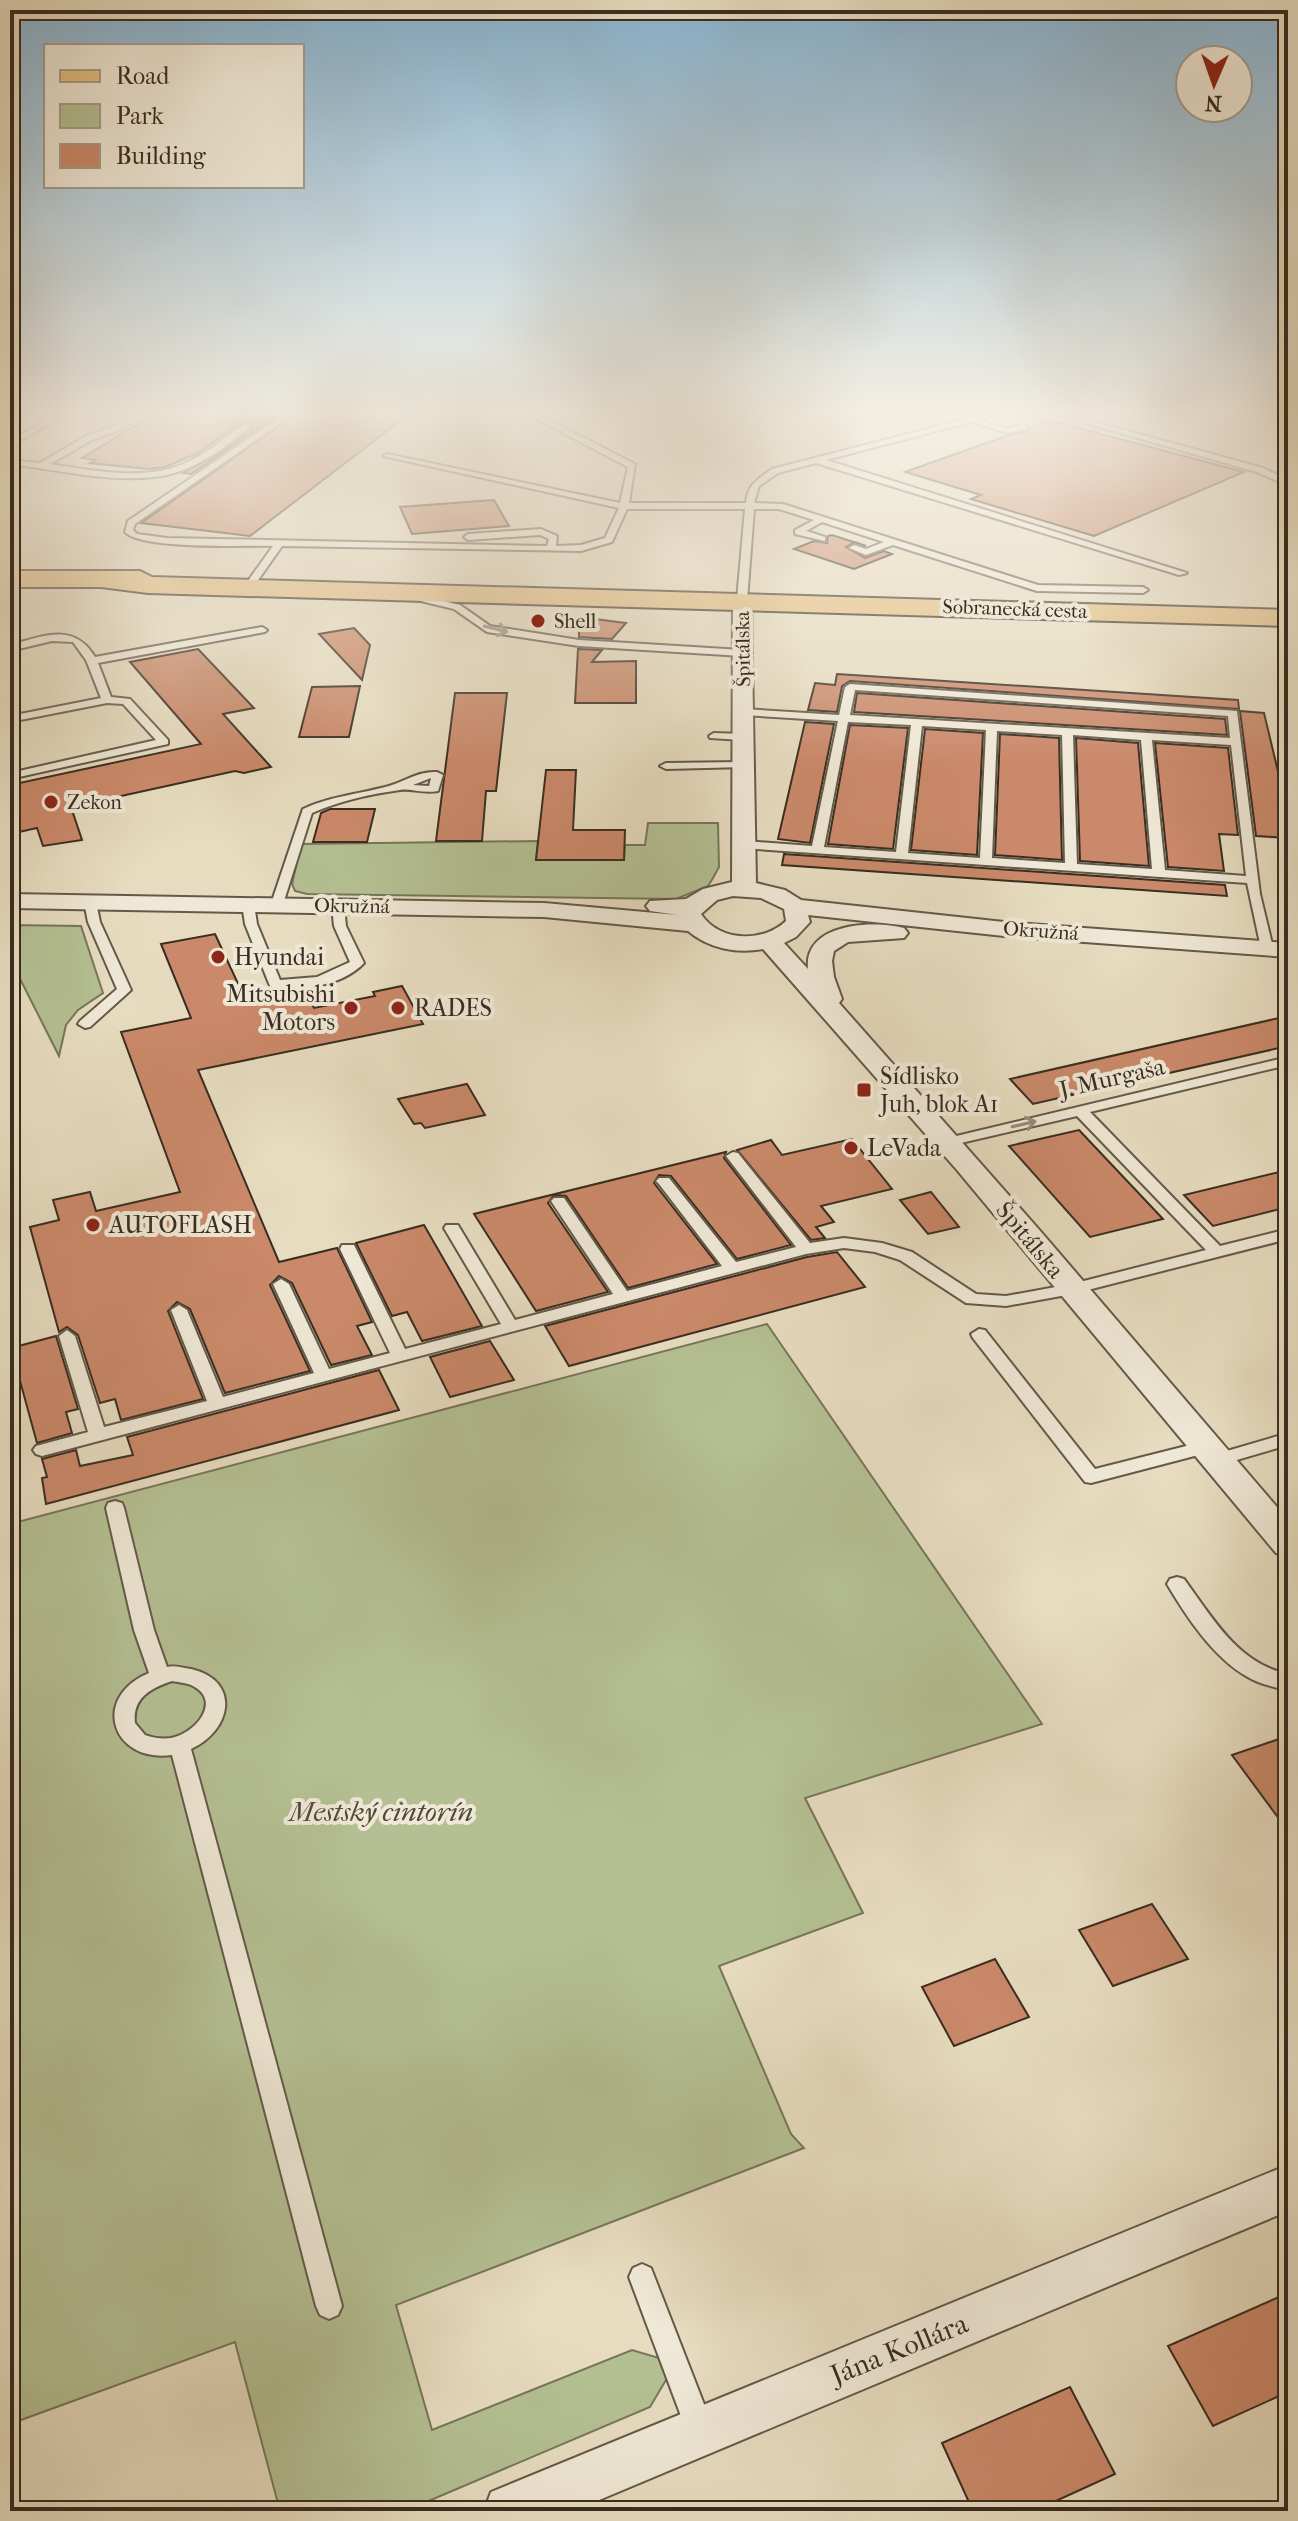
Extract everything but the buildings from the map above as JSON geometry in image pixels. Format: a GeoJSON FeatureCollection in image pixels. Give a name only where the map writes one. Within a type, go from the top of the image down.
{"type":"FeatureCollection","features":[{"type":"Feature","properties":{"kind":"main road","name":"Sobranecká cesta"},"geometry":{"type":"LineString","coordinates":[[10,579],[253,581],[474,596]]}},
{"type":"Feature","properties":{"kind":"main road","name":"Sobranecká cesta"},"geometry":{"type":"LineString","coordinates":[[109,581],[474,596],[683,602],[742,600],[1288,618]]}},
{"type":"Feature","properties":{"kind":"street","name":"Špitálska"},"geometry":{"type":"LineString","coordinates":[[742,600],[744,889]]}},
{"type":"Feature","properties":{"kind":"street"},"geometry":{"type":"LineString","coordinates":[[794,917],[775,894],[744,889],[713,893],[693,915],[721,940],[753,943],[768,940],[794,917],[1004,929]]}},
{"type":"Feature","properties":{"kind":"street","name":"Okružná"},"geometry":{"type":"LineString","coordinates":[[10,901],[277,904],[693,915]]}},
{"type":"Feature","properties":{"kind":"street","name":"Okružná"},"geometry":{"type":"LineString","coordinates":[[1004,929],[1277,949]]}},
{"type":"Feature","properties":{"kind":"street"},"geometry":{"type":"LineString","coordinates":[[833,1009],[822,984],[818,961],[821,948],[832,940],[860,933],[949,934],[1004,929]]}},
{"type":"Feature","properties":{"kind":"street","name":"Špitálska"},"geometry":{"type":"LineString","coordinates":[[768,940],[833,1009],[948,1142],[1288,1544]]}},
{"type":"Feature","properties":{"kind":"street","name":"Jána Kollára"},"geometry":{"type":"LineString","coordinates":[[510,2511],[1288,2188]]}},
{"type":"Feature","properties":{"kind":"lane"},"geometry":{"type":"LineString","coordinates":[[129,529],[134,536],[167,541],[551,549],[581,548],[609,540],[614,529]]}},
{"type":"Feature","properties":{"kind":"lane"},"geometry":{"type":"LineString","coordinates":[[742,600],[747,529]]}},
{"type":"Feature","properties":{"kind":"lane"},"geometry":{"type":"LineString","coordinates":[[804,529],[798,532],[822,539]]}},
{"type":"Feature","properties":{"kind":"lane"},"geometry":{"type":"LineString","coordinates":[[851,529],[1037,588],[1143,590]]}},
{"type":"Feature","properties":{"kind":"lane"},"geometry":{"type":"LineString","coordinates":[[1038,529],[1182,573]]}},
{"type":"Feature","properties":{"kind":"lane"},"geometry":{"type":"LineString","coordinates":[[409,545],[541,532],[554,538],[551,549]]}},
{"type":"Feature","properties":{"kind":"lane"},"geometry":{"type":"LineString","coordinates":[[253,581],[280,542]]}},
{"type":"Feature","properties":{"kind":"lane"},"geometry":{"type":"LineString","coordinates":[[854,548],[866,552],[892,542]]}},
{"type":"Feature","properties":{"kind":"lane"},"geometry":{"type":"LineString","coordinates":[[474,596],[487,629],[579,643],[742,653]]}},
{"type":"Feature","properties":{"kind":"lane"},"geometry":{"type":"LineString","coordinates":[[92,661],[262,630]]}},
{"type":"Feature","properties":{"kind":"lane"},"geometry":{"type":"LineString","coordinates":[[10,648],[55,636],[76,638],[88,649],[107,700]]}},
{"type":"Feature","properties":{"kind":"lane"},"geometry":{"type":"LineString","coordinates":[[817,850],[850,687],[1233,713],[1254,894],[1277,949]]}},
{"type":"Feature","properties":{"kind":"lane"},"geometry":{"type":"LineString","coordinates":[[10,719],[107,700],[126,701],[164,742],[10,776]]}},
{"type":"Feature","properties":{"kind":"lane"},"geometry":{"type":"LineString","coordinates":[[743,712],[1235,742]]}},
{"type":"Feature","properties":{"kind":"lane"},"geometry":{"type":"LineString","coordinates":[[902,856],[917,722]]}},
{"type":"Feature","properties":{"kind":"lane"},"geometry":{"type":"LineString","coordinates":[[986,862],[992,727]]}},
{"type":"Feature","properties":{"kind":"lane"},"geometry":{"type":"LineString","coordinates":[[1067,731],[1071,867]]}},
{"type":"Feature","properties":{"kind":"lane"},"geometry":{"type":"LineString","coordinates":[[714,736],[742,737]]}},
{"type":"Feature","properties":{"kind":"lane"},"geometry":{"type":"LineString","coordinates":[[1146,736],[1159,874]]}},
{"type":"Feature","properties":{"kind":"lane"},"geometry":{"type":"LineString","coordinates":[[666,766],[741,765]]}},
{"type":"Feature","properties":{"kind":"lane"},"geometry":{"type":"LineString","coordinates":[[277,904],[307,811],[325,802],[403,785]]}},
{"type":"Feature","properties":{"kind":"lane"},"geometry":{"type":"LineString","coordinates":[[745,845],[1254,880]]}},
{"type":"Feature","properties":{"kind":"lane"},"geometry":{"type":"LineString","coordinates":[[85,1024],[124,990],[94,922],[90,902]]}},
{"type":"Feature","properties":{"kind":"lane"},"geometry":{"type":"LineString","coordinates":[[248,904],[251,924],[275,983],[288,985],[344,974],[357,963],[340,926],[338,906]]}},
{"type":"Feature","properties":{"kind":"lane","name":"J. Murgaša"},"geometry":{"type":"LineString","coordinates":[[948,1142],[1288,1061]]}},
{"type":"Feature","properties":{"kind":"lane"},"geometry":{"type":"LineString","coordinates":[[1080,1110],[1217,1252]]}},
{"type":"Feature","properties":{"kind":"lane"},"geometry":{"type":"LineString","coordinates":[[733,1156],[806,1249]]}},
{"type":"Feature","properties":{"kind":"lane"},"geometry":{"type":"LineString","coordinates":[[664,1181],[732,1268]]}},
{"type":"Feature","properties":{"kind":"lane"},"geometry":{"type":"LineString","coordinates":[[559,1201],[623,1297]]}},
{"type":"Feature","properties":{"kind":"lane"},"geometry":{"type":"LineString","coordinates":[[452,1228],[511,1327]]}},
{"type":"Feature","properties":{"kind":"lane"},"geometry":{"type":"LineString","coordinates":[[42,1450],[806,1249],[844,1243],[876,1247],[906,1256],[972,1299],[1006,1301],[1072,1289],[1288,1234]]}},
{"type":"Feature","properties":{"kind":"lane"},"geometry":{"type":"LineString","coordinates":[[348,1249],[400,1356]]}},
{"type":"Feature","properties":{"kind":"lane"},"geometry":{"type":"LineString","coordinates":[[281,1284],[324,1376]]}},
{"type":"Feature","properties":{"kind":"lane"},"geometry":{"type":"LineString","coordinates":[[179,1310],[217,1404]]}},
{"type":"Feature","properties":{"kind":"lane"},"geometry":{"type":"LineString","coordinates":[[979,1334],[1091,1477],[1288,1439]]}},
{"type":"Feature","properties":{"kind":"lane"},"geometry":{"type":"LineString","coordinates":[[67,1336],[98,1435]]}},
{"type":"Feature","properties":{"kind":"lane"},"geometry":{"type":"LineString","coordinates":[[115,1508],[144,1630],[160,1677]]}},
{"type":"Feature","properties":{"kind":"lane"},"geometry":{"type":"LineString","coordinates":[[1177,1584],[1235,1661],[1278,1681],[1288,1682]]}},
{"type":"Feature","properties":{"kind":"lane"},"geometry":{"type":"LineString","coordinates":[[172,1673],[194,1675],[210,1685],[218,1701],[215,1719],[201,1735],[180,1746],[157,1748],[136,1742],[124,1728],[123,1711],[132,1693],[160,1677],[172,1673]]}},
{"type":"Feature","properties":{"kind":"lane"},"geometry":{"type":"LineString","coordinates":[[180,1746],[329,2306]]}},
{"type":"Feature","properties":{"kind":"lane"},"geometry":{"type":"LineString","coordinates":[[642,2277],[701,2432]]}},
{"type":"Feature","properties":{"kind":"green space"},"geometry":{"type":"Polygon","coordinates":[[[648,823],[718,823],[719,867],[708,886],[676,899],[307,894],[295,891],[292,884],[301,844],[538,841],[536,859],[624,860],[625,845],[645,845],[648,823]]]}},
{"type":"Feature","properties":{"kind":"green space"},"geometry":{"type":"Polygon","coordinates":[[[10,925],[81,926],[103,993],[78,1010],[66,1025],[59,1056],[10,959],[10,925]]]}},
{"type":"Feature","properties":{"kind":"green space","name":"Mestský cintorín"},"geometry":{"type":"Polygon","coordinates":[[[767,1324],[1042,1724],[805,1798],[863,1913],[719,1966],[791,2134],[804,2148],[396,2305],[432,2430],[632,2350],[676,2363],[650,2407],[405,2511],[280,2511],[235,2342],[10,2424],[10,1524],[767,1324]]]}},
{"type":"Feature","properties":{"kind":"place","name":"Shell"},"geometry":{"type":"Point","coordinates":[538,621]}},
{"type":"Feature","properties":{"kind":"place","name":"Zekon"},"geometry":{"type":"Point","coordinates":[51,802]}},
{"type":"Feature","properties":{"kind":"place","name":"Hyundai"},"geometry":{"type":"Point","coordinates":[218,957]}},
{"type":"Feature","properties":{"kind":"place","name":"Mitsubishi Motors"},"geometry":{"type":"Point","coordinates":[351,1008]}},
{"type":"Feature","properties":{"kind":"place","name":"RADES"},"geometry":{"type":"Point","coordinates":[398,1008]}},
{"type":"Feature","properties":{"kind":"place","name":"Sídlisko Juh, blok A1"},"geometry":{"type":"Point","coordinates":[864,1090]}},
{"type":"Feature","properties":{"kind":"place","name":"LeVada"},"geometry":{"type":"Point","coordinates":[851,1148]}},
{"type":"Feature","properties":{"kind":"place","name":"AUTOFLASH"},"geometry":{"type":"Point","coordinates":[93,1225]}}]}
